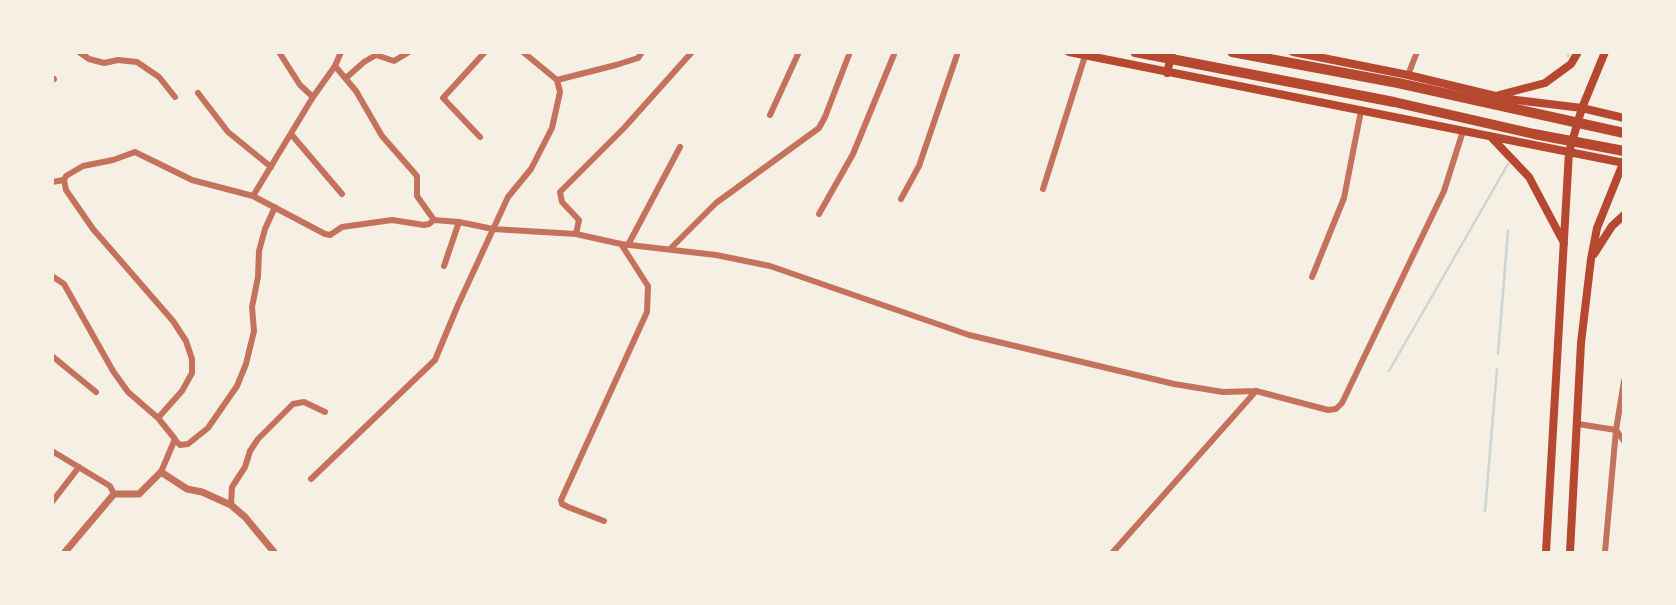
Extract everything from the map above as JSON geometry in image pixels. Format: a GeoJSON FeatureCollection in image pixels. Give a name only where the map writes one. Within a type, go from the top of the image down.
{"type":"FeatureCollection","features":[{"type":"Feature","properties":{"kind":"highway"},"geometry":{"type":"LineString","coordinates":[[1135,52],[1394,102],[1623,152]]}},
{"type":"Feature","properties":{"kind":"highway"},"geometry":{"type":"LineString","coordinates":[[1232,52],[1398,83],[1623,132]]}},
{"type":"Feature","properties":{"kind":"main road"},"geometry":{"type":"LineString","coordinates":[[1069,52],[1623,162],[1597,228],[1591,259],[1581,343],[1570,552]]}},
{"type":"Feature","properties":{"kind":"main road"},"geometry":{"type":"LineString","coordinates":[[1293,52],[1496,96],[1581,108],[1623,118]]}},
{"type":"Feature","properties":{"kind":"main road"},"geometry":{"type":"LineString","coordinates":[[1496,96],[1545,83],[1571,64],[1578,52]]}},
{"type":"Feature","properties":{"kind":"main road"},"geometry":{"type":"LineString","coordinates":[[1546,552],[1569,152],[1581,108],[1605,52]]}},
{"type":"Feature","properties":{"kind":"main road"},"geometry":{"type":"LineString","coordinates":[[1167,73],[1171,57]]}},
{"type":"Feature","properties":{"kind":"main road"},"geometry":{"type":"LineString","coordinates":[[1491,137],[1529,177],[1564,243]]}},
{"type":"Feature","properties":{"kind":"main road"},"geometry":{"type":"LineString","coordinates":[[1591,259],[1612,226],[1623,215]]}},
{"type":"Feature","properties":{"kind":"street"},"geometry":{"type":"LineString","coordinates":[[79,52],[89,60],[104,63],[118,60],[137,62],[159,77],[175,97]]}},
{"type":"Feature","properties":{"kind":"street"},"geometry":{"type":"LineString","coordinates":[[279,52],[300,85],[313,97]]}},
{"type":"Feature","properties":{"kind":"street"},"geometry":{"type":"LineString","coordinates":[[253,197],[313,97],[335,66],[341,52]]}},
{"type":"Feature","properties":{"kind":"street"},"geometry":{"type":"LineString","coordinates":[[346,78],[364,61],[376,55],[394,61],[410,52]]}},
{"type":"Feature","properties":{"kind":"street"},"geometry":{"type":"LineString","coordinates":[[480,137],[443,98],[485,52]]}},
{"type":"Feature","properties":{"kind":"street"},"geometry":{"type":"LineString","coordinates":[[311,479],[435,360],[508,197],[531,169],[552,128],[560,92],[557,80],[523,52]]}},
{"type":"Feature","properties":{"kind":"street"},"geometry":{"type":"LineString","coordinates":[[557,80],[627,62],[638,58],[642,52]]}},
{"type":"Feature","properties":{"kind":"street"},"geometry":{"type":"LineString","coordinates":[[576,234],[579,220],[562,202],[560,192],[624,128],[692,52]]}},
{"type":"Feature","properties":{"kind":"street"},"geometry":{"type":"LineString","coordinates":[[770,115],[799,52]]}},
{"type":"Feature","properties":{"kind":"street"},"geometry":{"type":"LineString","coordinates":[[669,249],[716,203],[819,128],[850,52]]}},
{"type":"Feature","properties":{"kind":"street"},"geometry":{"type":"LineString","coordinates":[[819,214],[853,153],[895,52]]}},
{"type":"Feature","properties":{"kind":"street"},"geometry":{"type":"LineString","coordinates":[[901,200],[919,166],[958,52]]}},
{"type":"Feature","properties":{"kind":"street"},"geometry":{"type":"LineString","coordinates":[[1408,75],[1417,52]]}},
{"type":"Feature","properties":{"kind":"street"},"geometry":{"type":"LineString","coordinates":[[1043,189],[1085,56]]}},
{"type":"Feature","properties":{"kind":"street"},"geometry":{"type":"LineString","coordinates":[[335,66],[346,78],[382,136],[417,176],[417,196],[434,220]]}},
{"type":"Feature","properties":{"kind":"street"},"geometry":{"type":"LineString","coordinates":[[198,93],[228,132],[271,167]]}},
{"type":"Feature","properties":{"kind":"street"},"geometry":{"type":"LineString","coordinates":[[1312,277],[1344,198],[1361,111]]}},
{"type":"Feature","properties":{"kind":"street"},"geometry":{"type":"LineString","coordinates":[[158,418],[182,391],[192,373],[192,359],[186,341],[173,321],[93,229],[66,190],[64,180],[65,176],[83,166],[135,152],[192,180],[253,197],[330,235],[342,227],[392,220],[429,224],[434,220],[493,229],[576,234],[625,245],[716,254],[770,266],[969,335],[1174,384],[1223,391],[1256,391],[1328,410],[1336,409],[1342,403],[1444,191],[1463,131]]}},
{"type":"Feature","properties":{"kind":"street"},"geometry":{"type":"LineString","coordinates":[[291,134],[342,194]]}},
{"type":"Feature","properties":{"kind":"street"},"geometry":{"type":"LineString","coordinates":[[625,245],[680,147]]}},
{"type":"Feature","properties":{"kind":"street"},"geometry":{"type":"LineString","coordinates":[[52,182],[64,180]]}},
{"type":"Feature","properties":{"kind":"street"},"geometry":{"type":"LineString","coordinates":[[52,276],[64,284],[113,371],[128,392],[158,418],[175,440],[180,444],[188,444],[208,428],[237,386],[246,364],[254,331],[252,307],[258,277],[259,251],[275,208]]}},
{"type":"Feature","properties":{"kind":"street"},"geometry":{"type":"LineString","coordinates":[[444,266],[459,222]]}},
{"type":"Feature","properties":{"kind":"street"},"geometry":{"type":"LineString","coordinates":[[604,521],[568,507],[561,500],[647,312],[648,286],[625,245]]}},
{"type":"Feature","properties":{"kind":"street"},"geometry":{"type":"LineString","coordinates":[[52,356],[96,392]]}},
{"type":"Feature","properties":{"kind":"street"},"geometry":{"type":"LineString","coordinates":[[1605,552],[1623,381]]}},
{"type":"Feature","properties":{"kind":"street"},"geometry":{"type":"LineString","coordinates":[[1113,552],[1256,391]]}},
{"type":"Feature","properties":{"kind":"street"},"geometry":{"type":"LineString","coordinates":[[231,505],[232,487],[245,467],[250,451],[258,439],[293,404],[304,402],[325,412]]}},
{"type":"Feature","properties":{"kind":"street"},"geometry":{"type":"LineString","coordinates":[[1578,424],[1616,430],[1623,441]]}},
{"type":"Feature","properties":{"kind":"street"},"geometry":{"type":"LineString","coordinates":[[65,552],[114,494],[139,494],[161,472],[175,440]]}},
{"type":"Feature","properties":{"kind":"street"},"geometry":{"type":"LineString","coordinates":[[52,451],[110,486],[114,494]]}},
{"type":"Feature","properties":{"kind":"street"},"geometry":{"type":"LineString","coordinates":[[52,502],[79,467]]}},
{"type":"Feature","properties":{"kind":"street"},"geometry":{"type":"LineString","coordinates":[[161,472],[187,489],[202,492],[231,505],[245,517],[274,552]]}},
{"type":"Feature","properties":{"kind":"waterway"},"geometry":{"type":"LineString","coordinates":[[1568,56],[1570,52]]}},
{"type":"Feature","properties":{"kind":"waterway"},"geometry":{"type":"LineString","coordinates":[[1389,371],[1508,164]]}},
{"type":"Feature","properties":{"kind":"waterway"},"geometry":{"type":"LineString","coordinates":[[1498,354],[1508,231]]}},
{"type":"Feature","properties":{"kind":"waterway"},"geometry":{"type":"LineString","coordinates":[[1485,511],[1497,369]]}}]}
